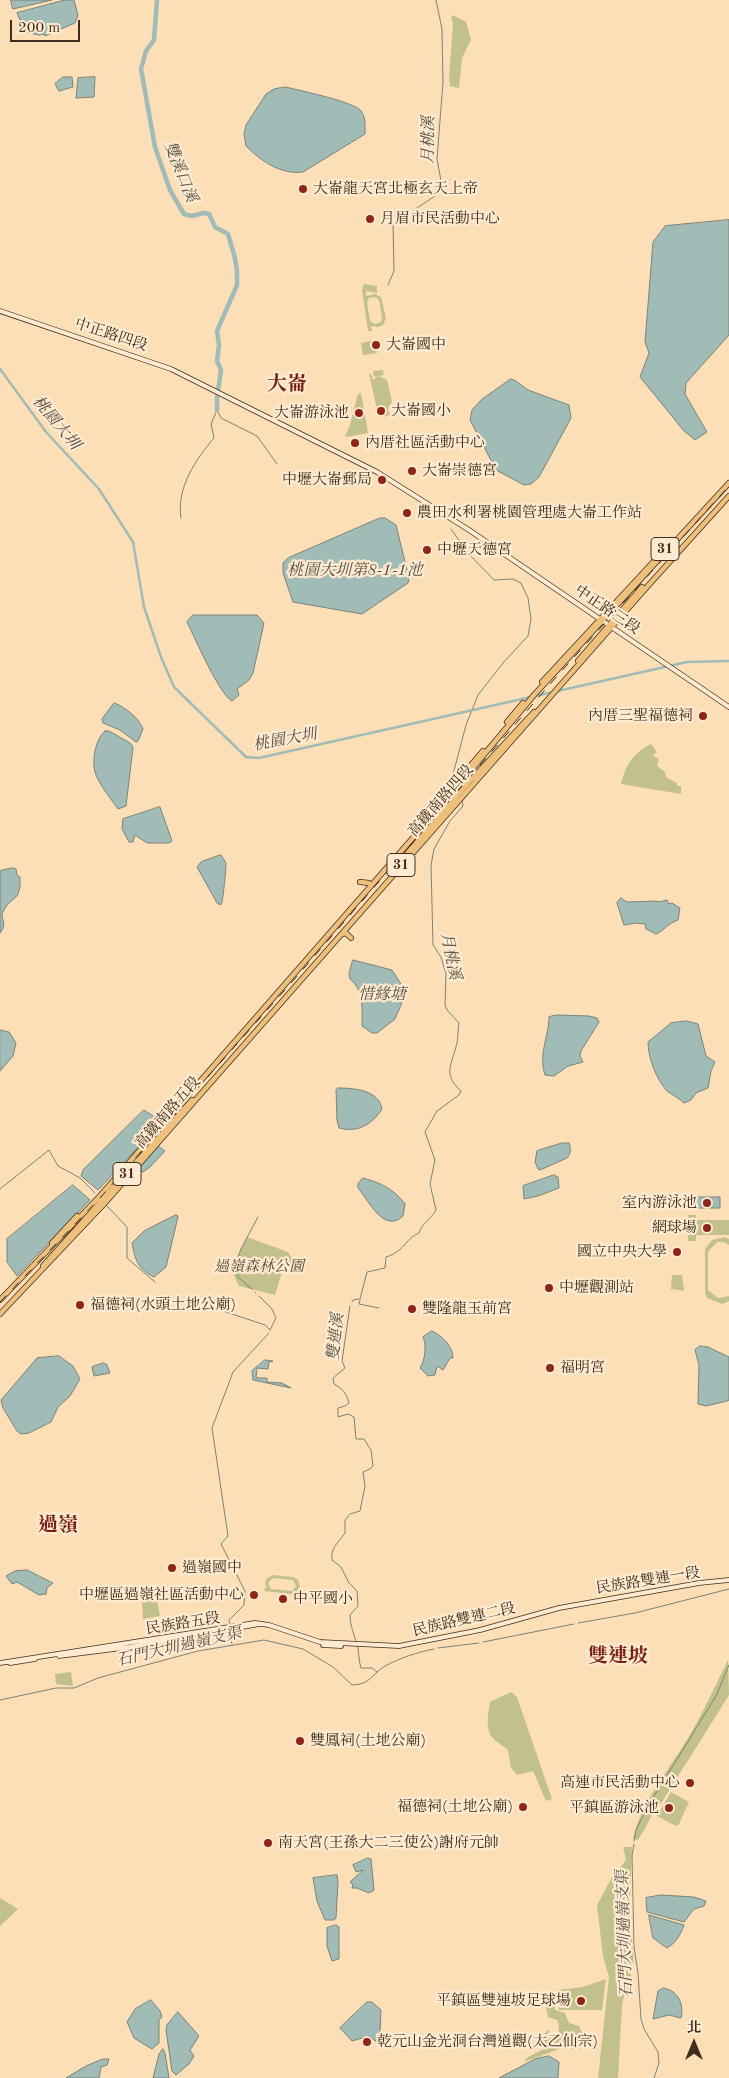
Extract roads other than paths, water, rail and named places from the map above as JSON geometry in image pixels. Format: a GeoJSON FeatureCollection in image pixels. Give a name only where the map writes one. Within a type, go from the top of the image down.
{"type":"FeatureCollection","features":[{"type":"Feature","properties":{"kind":"main road","name":"中正路四段"},"geometry":{"type":"LineString","coordinates":[[0,311],[154,361],[377,472],[473,533]]}},
{"type":"Feature","properties":{"kind":"main road","name":"31"},"geometry":{"type":"LineString","coordinates":[[602,620],[729,479]]}},
{"type":"Feature","properties":{"kind":"main road","name":"31"},"geometry":{"type":"LineString","coordinates":[[602,620],[729,483]]}},
{"type":"Feature","properties":{"kind":"main road","name":"31"},"geometry":{"type":"LineString","coordinates":[[610,626],[729,494]]}},
{"type":"Feature","properties":{"kind":"main road"},"geometry":{"type":"LineString","coordinates":[[680,537],[684,528]]}},
{"type":"Feature","properties":{"kind":"main road","name":"中正路三段"},"geometry":{"type":"LineString","coordinates":[[473,533],[729,706]]}},
{"type":"Feature","properties":{"kind":"main road","name":"高鐵南路四段"},"geometry":{"type":"LineString","coordinates":[[247,1025],[494,738],[602,620]]}},
{"type":"Feature","properties":{"kind":"main road","name":"高鐵南路四段"},"geometry":{"type":"LineString","coordinates":[[252,1036],[610,626]]}},
{"type":"Feature","properties":{"kind":"main road","name":"高鐵南路四段"},"geometry":{"type":"LineString","coordinates":[[252,1036],[425,832],[552,694]]}},
{"type":"Feature","properties":{"kind":"main road","name":"高鐵南路四段"},"geometry":{"type":"LineString","coordinates":[[247,1025],[312,955],[446,800],[529,699]]}},
{"type":"Feature","properties":{"kind":"main road"},"geometry":{"type":"LineString","coordinates":[[494,738],[503,731]]}},
{"type":"Feature","properties":{"kind":"main road"},"geometry":{"type":"LineString","coordinates":[[499,755],[506,742]]}},
{"type":"Feature","properties":{"kind":"main road"},"geometry":{"type":"LineString","coordinates":[[446,800],[451,789]]}},
{"type":"Feature","properties":{"kind":"main road"},"geometry":{"type":"LineString","coordinates":[[425,832],[439,822]]}},
{"type":"Feature","properties":{"kind":"main road"},"geometry":{"type":"LineString","coordinates":[[360,882],[369,883]]}},
{"type":"Feature","properties":{"kind":"main road"},"geometry":{"type":"LineString","coordinates":[[364,893],[364,897],[369,900]]}},
{"type":"Feature","properties":{"kind":"main road"},"geometry":{"type":"LineString","coordinates":[[344,917],[348,919],[348,923]]}},
{"type":"Feature","properties":{"kind":"main road"},"geometry":{"type":"LineString","coordinates":[[342,934],[348,934],[351,938]]}},
{"type":"Feature","properties":{"kind":"main road"},"geometry":{"type":"LineString","coordinates":[[300,964],[312,955]]}},
{"type":"Feature","properties":{"kind":"main road"},"geometry":{"type":"LineString","coordinates":[[300,978],[310,970]]}},
{"type":"Feature","properties":{"kind":"main road","name":"高鐵南路五段"},"geometry":{"type":"LineString","coordinates":[[0,1300],[74,1224],[229,1048],[247,1025]]}},
{"type":"Feature","properties":{"kind":"main road","name":"高鐵南路五段"},"geometry":{"type":"LineString","coordinates":[[0,1296],[81,1212],[247,1025]]}},
{"type":"Feature","properties":{"kind":"main road","name":"高鐵南路五段"},"geometry":{"type":"LineString","coordinates":[[0,1310],[58,1250],[252,1036]]}},
{"type":"Feature","properties":{"kind":"main road","name":"高鐵南路五段"},"geometry":{"type":"LineString","coordinates":[[0,1314],[71,1241],[252,1036]]}},
{"type":"Feature","properties":{"kind":"main road"},"geometry":{"type":"LineString","coordinates":[[218,1056],[229,1048]]}},
{"type":"Feature","properties":{"kind":"main road"},"geometry":{"type":"LineString","coordinates":[[151,1152],[156,1141]]}},
{"type":"Feature","properties":{"kind":"main road"},"geometry":{"type":"LineString","coordinates":[[74,1224],[81,1212]]}},
{"type":"Feature","properties":{"kind":"main road"},"geometry":{"type":"LineString","coordinates":[[58,1250],[71,1241]]}},
{"type":"Feature","properties":{"kind":"main road","name":"民族路雙連一段"},"geometry":{"type":"LineString","coordinates":[[575,1605],[727,1580]]}},
{"type":"Feature","properties":{"kind":"main road","name":"民族路雙連二段"},"geometry":{"type":"LineString","coordinates":[[259,1624],[269,1625],[320,1642],[385,1646],[412,1644],[480,1630],[575,1605]]}},
{"type":"Feature","properties":{"kind":"main road","name":"民族路五段"},"geometry":{"type":"LineString","coordinates":[[0,1664],[259,1624]]}},
{"type":"Feature","properties":{"kind":"water"},"geometry":{"type":"Polygon","coordinates":[[[11,0],[52,0],[13,9],[11,0]]]}},
{"type":"Feature","properties":{"kind":"water"},"geometry":{"type":"Polygon","coordinates":[[[65,0],[74,0],[78,15],[75,23],[45,36],[44,34],[39,35],[25,32],[17,13],[65,0]]]}},
{"type":"Feature","properties":{"kind":"water"},"geometry":{"type":"Polygon","coordinates":[[[63,77],[72,77],[73,87],[59,91],[55,84],[63,77]]]}},
{"type":"Feature","properties":{"kind":"water"},"geometry":{"type":"Polygon","coordinates":[[[95,77],[94,97],[76,98],[78,78],[95,77]]]}},
{"type":"Feature","properties":{"kind":"water"},"geometry":{"type":"Polygon","coordinates":[[[286,87],[337,100],[356,107],[364,116],[365,134],[303,172],[279,169],[265,162],[246,146],[244,134],[246,125],[266,94],[274,89],[286,87]]]}},
{"type":"Feature","properties":{"kind":"water"},"geometry":{"type":"Polygon","coordinates":[[[729,220],[729,335],[686,383],[685,394],[707,432],[695,440],[684,431],[640,377],[649,353],[645,342],[653,242],[665,226],[729,220]]]}},
{"type":"Feature","properties":{"kind":"water"},"geometry":{"type":"Polygon","coordinates":[[[511,379],[528,390],[569,405],[571,418],[539,477],[531,484],[524,485],[496,470],[470,420],[472,410],[481,400],[511,379]]]}},
{"type":"Feature","properties":{"kind":"water","name":"桃園大圳第8-1-1池"},"geometry":{"type":"Polygon","coordinates":[[[380,518],[385,518],[396,525],[409,578],[408,583],[362,614],[293,602],[283,573],[283,563],[288,558],[380,518]]]}},
{"type":"Feature","properties":{"kind":"water"},"geometry":{"type":"Polygon","coordinates":[[[193,615],[257,615],[264,623],[253,673],[249,680],[237,689],[239,695],[232,701],[214,677],[187,622],[193,615]]]}},
{"type":"Feature","properties":{"kind":"water"},"geometry":{"type":"Polygon","coordinates":[[[115,703],[132,714],[141,725],[143,729],[138,741],[136,742],[120,730],[103,723],[102,719],[115,703]]]}},
{"type":"Feature","properties":{"kind":"water"},"geometry":{"type":"Polygon","coordinates":[[[105,731],[109,731],[130,743],[133,747],[126,806],[118,809],[96,775],[94,764],[96,745],[105,731]]]}},
{"type":"Feature","properties":{"kind":"water"},"geometry":{"type":"Polygon","coordinates":[[[160,807],[172,841],[169,843],[147,843],[135,835],[133,842],[129,842],[122,829],[123,819],[160,807]]]}},
{"type":"Feature","properties":{"kind":"water"},"geometry":{"type":"Polygon","coordinates":[[[221,855],[226,863],[221,905],[217,903],[197,867],[201,862],[221,855]]]}},
{"type":"Feature","properties":{"kind":"water"},"geometry":{"type":"Polygon","coordinates":[[[16,869],[17,875],[20,877],[19,892],[2,914],[4,926],[0,933],[0,871],[16,869]]]}},
{"type":"Feature","properties":{"kind":"water"},"geometry":{"type":"Polygon","coordinates":[[[621,898],[627,902],[659,902],[667,900],[669,904],[672,903],[680,908],[678,920],[656,934],[646,929],[645,924],[624,925],[617,903],[621,898]]]}},
{"type":"Feature","properties":{"kind":"water","name":"惜緣塘"},"geometry":{"type":"Polygon","coordinates":[[[353,960],[392,970],[403,987],[404,998],[395,1019],[377,1033],[372,1033],[362,1026],[360,994],[355,983],[350,979],[349,974],[353,960]]]}},
{"type":"Feature","properties":{"kind":"water"},"geometry":{"type":"Polygon","coordinates":[[[557,1015],[589,1016],[597,1018],[599,1022],[581,1051],[580,1056],[583,1062],[568,1066],[554,1076],[545,1075],[543,1053],[549,1017],[557,1015]]]}},
{"type":"Feature","properties":{"kind":"water"},"geometry":{"type":"Polygon","coordinates":[[[687,1021],[698,1024],[706,1056],[715,1062],[711,1071],[708,1088],[696,1093],[691,1100],[684,1103],[667,1091],[659,1080],[651,1061],[648,1042],[671,1023],[687,1021]]]}},
{"type":"Feature","properties":{"kind":"water"},"geometry":{"type":"Polygon","coordinates":[[[0,1030],[9,1032],[16,1043],[13,1056],[0,1071],[0,1030]]]}},
{"type":"Feature","properties":{"kind":"water"},"geometry":{"type":"Polygon","coordinates":[[[338,1088],[365,1091],[376,1098],[382,1109],[374,1119],[364,1126],[352,1129],[339,1128],[336,1090],[338,1088]]]}},
{"type":"Feature","properties":{"kind":"water"},"geometry":{"type":"Polygon","coordinates":[[[144,1110],[162,1122],[98,1190],[81,1176],[83,1170],[144,1110]]]}},
{"type":"Feature","properties":{"kind":"water"},"geometry":{"type":"Polygon","coordinates":[[[562,1143],[569,1143],[570,1145],[570,1153],[567,1158],[540,1170],[538,1169],[535,1162],[537,1151],[562,1143]]]}},
{"type":"Feature","properties":{"kind":"water"},"geometry":{"type":"Polygon","coordinates":[[[158,1146],[165,1151],[143,1172],[138,1169],[158,1146]]]}},
{"type":"Feature","properties":{"kind":"water"},"geometry":{"type":"Polygon","coordinates":[[[554,1175],[558,1177],[559,1188],[524,1199],[523,1186],[554,1175]]]}},
{"type":"Feature","properties":{"kind":"water"},"geometry":{"type":"Polygon","coordinates":[[[363,1178],[392,1190],[405,1204],[403,1216],[389,1221],[378,1214],[358,1188],[358,1184],[363,1178]]]}},
{"type":"Feature","properties":{"kind":"water"},"geometry":{"type":"Polygon","coordinates":[[[73,1185],[90,1200],[17,1276],[7,1262],[7,1239],[73,1185]]]}},
{"type":"Feature","properties":{"kind":"water","name":"室內游泳池"},"geometry":{"type":"Polygon","coordinates":[[[694,1197],[720,1197],[720,1208],[695,1208],[694,1197]]]}},
{"type":"Feature","properties":{"kind":"water"},"geometry":{"type":"Polygon","coordinates":[[[176,1215],[178,1216],[166,1267],[154,1277],[144,1271],[138,1263],[132,1243],[144,1231],[176,1215]]]}},
{"type":"Feature","properties":{"kind":"water"},"geometry":{"type":"Polygon","coordinates":[[[432,1331],[446,1342],[451,1349],[453,1358],[450,1358],[443,1370],[437,1366],[435,1375],[428,1376],[420,1368],[425,1352],[423,1337],[432,1331]]]}},
{"type":"Feature","properties":{"kind":"water"},"geometry":{"type":"Polygon","coordinates":[[[700,1346],[708,1347],[729,1357],[729,1400],[706,1406],[698,1404],[699,1365],[695,1350],[700,1346]]]}},
{"type":"Feature","properties":{"kind":"water"},"geometry":{"type":"Polygon","coordinates":[[[59,1356],[73,1366],[80,1379],[70,1396],[58,1407],[51,1422],[29,1433],[21,1434],[17,1431],[3,1408],[1,1400],[37,1358],[59,1356]]]}},
{"type":"Feature","properties":{"kind":"water"},"geometry":{"type":"Polygon","coordinates":[[[265,1360],[273,1361],[269,1362],[268,1369],[257,1368],[256,1378],[267,1378],[267,1382],[282,1383],[291,1388],[253,1380],[252,1371],[265,1360]]]}},
{"type":"Feature","properties":{"kind":"water"},"geometry":{"type":"Polygon","coordinates":[[[104,1363],[107,1365],[110,1373],[94,1376],[92,1367],[104,1363]]]}},
{"type":"Feature","properties":{"kind":"water"},"geometry":{"type":"Polygon","coordinates":[[[27,1570],[53,1583],[47,1588],[46,1594],[39,1595],[17,1582],[12,1584],[6,1576],[15,1571],[27,1570]]]}},
{"type":"Feature","properties":{"kind":"water"},"geometry":{"type":"Polygon","coordinates":[[[368,1858],[371,1859],[374,1890],[369,1893],[352,1888],[353,1885],[350,1882],[363,1870],[356,1872],[353,1865],[368,1858]]]}},
{"type":"Feature","properties":{"kind":"water"},"geometry":{"type":"Polygon","coordinates":[[[337,1875],[336,1918],[334,1920],[325,1920],[317,1901],[313,1878],[337,1875]]]}},
{"type":"Feature","properties":{"kind":"water"},"geometry":{"type":"Polygon","coordinates":[[[661,1895],[694,1897],[706,1901],[704,1906],[694,1909],[684,1922],[647,1912],[646,1898],[661,1895]]]}},
{"type":"Feature","properties":{"kind":"water"},"geometry":{"type":"Polygon","coordinates":[[[649,1915],[684,1925],[673,1944],[667,1948],[653,1938],[649,1915]]]}},
{"type":"Feature","properties":{"kind":"water"},"geometry":{"type":"Polygon","coordinates":[[[336,1925],[339,1927],[339,1959],[332,1961],[327,1946],[327,1928],[336,1925]]]}},
{"type":"Feature","properties":{"kind":"water"},"geometry":{"type":"Polygon","coordinates":[[[664,1988],[677,1995],[682,2008],[681,2018],[669,2015],[653,2019],[658,1991],[664,1988]]]}},
{"type":"Feature","properties":{"kind":"water"},"geometry":{"type":"Polygon","coordinates":[[[151,2000],[160,2011],[162,2017],[159,2020],[159,2043],[152,2049],[134,2038],[127,2022],[135,2009],[151,2000]]]}},
{"type":"Feature","properties":{"kind":"water"},"geometry":{"type":"Polygon","coordinates":[[[367,2002],[372,2002],[381,2010],[380,2032],[383,2042],[379,2044],[369,2036],[352,2041],[340,2028],[367,2002]]]}},
{"type":"Feature","properties":{"kind":"water"},"geometry":{"type":"Polygon","coordinates":[[[178,2012],[199,2036],[190,2050],[194,2056],[189,2064],[176,2075],[172,2071],[166,2030],[167,2025],[178,2012]]]}},
{"type":"Feature","properties":{"kind":"water"},"geometry":{"type":"Polygon","coordinates":[[[163,2049],[169,2078],[153,2078],[159,2054],[163,2049]]]}},
{"type":"Feature","properties":{"kind":"water"},"geometry":{"type":"Polygon","coordinates":[[[549,2056],[559,2062],[558,2078],[499,2078],[535,2059],[549,2056]]]}},
{"type":"Feature","properties":{"kind":"water"},"geometry":{"type":"Polygon","coordinates":[[[103,2059],[109,2059],[107,2065],[101,2067],[99,2078],[66,2078],[86,2066],[103,2059]]]}},
{"type":"Feature","properties":{"kind":"waterway","name":"雙溪口溪"},"geometry":{"type":"LineString","coordinates":[[157,0],[154,40],[146,51],[141,69],[155,147],[170,190],[184,214],[192,216],[203,213],[209,214],[215,227],[228,234],[237,271],[237,285],[217,331],[219,345],[217,361],[221,370],[217,410]]}},
{"type":"Feature","properties":{"kind":"waterway","name":"月桃溪"},"geometry":{"type":"LineString","coordinates":[[388,285],[394,271],[393,224],[438,194],[442,186],[437,159],[443,82],[442,29],[436,0]]}},
{"type":"Feature","properties":{"kind":"waterway","name":"桃園大圳"},"geometry":{"type":"LineString","coordinates":[[0,369],[46,432],[99,489],[133,542],[144,607],[161,657],[174,687],[246,757],[259,758],[687,662],[729,661]]}},
{"type":"Feature","properties":{"kind":"waterway","name":"雙溪口溪"},"geometry":{"type":"LineString","coordinates":[[181,518],[180,507],[184,485],[194,465],[214,438],[211,424],[217,410]]}},
{"type":"Feature","properties":{"kind":"waterway"},"geometry":{"type":"LineString","coordinates":[[218,412],[221,418],[257,436],[277,464]]}},
{"type":"Feature","properties":{"kind":"waterway","name":"月桃溪"},"geometry":{"type":"LineString","coordinates":[[451,529],[468,553],[494,580],[513,579],[521,583],[528,598],[531,619],[528,636],[503,663],[478,695],[466,725],[451,782]]}},
{"type":"Feature","properties":{"kind":"waterway","name":"月桃溪"},"geometry":{"type":"LineString","coordinates":[[360,1299],[367,1272],[385,1268],[386,1257],[397,1252],[419,1233],[422,1226],[436,1210],[430,1184],[435,1160],[425,1132],[437,1111],[459,1095],[461,1091],[455,1085],[450,1074],[457,1043],[459,1023],[445,1005],[446,974],[441,957],[433,945],[431,865],[434,849],[450,821],[463,806],[462,800]]}},
{"type":"Feature","properties":{"kind":"waterway"},"geometry":{"type":"LineString","coordinates":[[0,1189],[49,1150],[58,1166],[80,1178],[95,1193]]}},
{"type":"Feature","properties":{"kind":"waterway"},"geometry":{"type":"LineString","coordinates":[[107,1206],[127,1227],[127,1258],[155,1282]]}},
{"type":"Feature","properties":{"kind":"waterway"},"geometry":{"type":"LineString","coordinates":[[252,1289],[239,1278],[234,1268],[241,1249],[258,1217]]}},
{"type":"Feature","properties":{"kind":"waterway"},"geometry":{"type":"LineString","coordinates":[[259,1296],[272,1309],[276,1318],[270,1330]]}},
{"type":"Feature","properties":{"kind":"waterway"},"geometry":{"type":"LineString","coordinates":[[187,1299],[265,1325],[270,1330]]}},
{"type":"Feature","properties":{"kind":"waterway","name":"雙連溪"},"geometry":{"type":"LineString","coordinates":[[352,1302],[359,1299]]}},
{"type":"Feature","properties":{"kind":"waterway"},"geometry":{"type":"LineString","coordinates":[[360,1300],[359,1304],[379,1308]]}},
{"type":"Feature","properties":{"kind":"waterway","name":"雙連溪"},"geometry":{"type":"LineString","coordinates":[[350,1306],[342,1361],[345,1368],[333,1378],[334,1384],[344,1392],[349,1403],[338,1408],[338,1417],[348,1414],[354,1417],[356,1439],[364,1439],[371,1450],[373,1466],[363,1472],[365,1486],[360,1511],[350,1514],[345,1520],[345,1533],[332,1552],[332,1560],[341,1567],[349,1583],[357,1591],[358,1606],[350,1615],[361,1668],[372,1668],[377,1672]]}},
{"type":"Feature","properties":{"kind":"waterway"},"geometry":{"type":"LineString","coordinates":[[230,1627],[229,1620],[244,1605],[245,1591],[221,1544],[228,1536],[212,1428],[233,1372],[269,1333]]}},
{"type":"Feature","properties":{"kind":"waterway","name":"石門大圳過嶺支渠"},"geometry":{"type":"LineString","coordinates":[[578,1623],[635,1613],[729,1589]]}},
{"type":"Feature","properties":{"kind":"waterway","name":"石門大圳過嶺支渠"},"geometry":{"type":"LineString","coordinates":[[483,1642],[574,1624]]}},
{"type":"Feature","properties":{"kind":"waterway"},"geometry":{"type":"LineString","coordinates":[[230,1631],[232,1644]]}},
{"type":"Feature","properties":{"kind":"waterway","name":"石門大圳過嶺支渠"},"geometry":{"type":"LineString","coordinates":[[0,1700],[56,1688],[74,1688],[98,1678],[198,1651],[264,1640],[303,1649],[333,1667],[352,1685],[358,1685],[367,1681],[385,1666],[397,1660],[434,1649]]}},
{"type":"Feature","properties":{"kind":"waterway","name":"石門大圳過嶺支渠"},"geometry":{"type":"LineString","coordinates":[[438,1648],[479,1643]]}},
{"type":"Feature","properties":{"kind":"waterway","name":"石門大圳過嶺支渠"},"geometry":{"type":"LineString","coordinates":[[634,1841],[636,1830],[648,1806],[716,1696],[729,1665]]}},
{"type":"Feature","properties":{"kind":"waterway","name":"石門大圳過嶺支渠"},"geometry":{"type":"LineString","coordinates":[[634,1844],[632,1856],[634,1947],[641,2019],[644,2029],[658,2052],[659,2063],[654,2078]]}},
{"type":"Feature","properties":{"kind":"railway"},"geometry":{"type":"LineString","coordinates":[[0,1302],[100,1198],[292,982],[558,675],[729,486]]}},
{"type":"Feature","properties":{"kind":"place","name":"大崙龍天宮北極玄天上帝"},"geometry":{"type":"Point","coordinates":[303,189]}},
{"type":"Feature","properties":{"kind":"place","name":"月眉市民活動中心"},"geometry":{"type":"Point","coordinates":[370,219]}},
{"type":"Feature","properties":{"kind":"place","name":"大崙國中"},"geometry":{"type":"Point","coordinates":[376,345]}},
{"type":"Feature","properties":{"kind":"place","name":"大崙國小"},"geometry":{"type":"Point","coordinates":[381,411]}},
{"type":"Feature","properties":{"kind":"place","name":"大崙游泳池"},"geometry":{"type":"Point","coordinates":[359,413]}},
{"type":"Feature","properties":{"kind":"place","name":"內厝社區活動中心"},"geometry":{"type":"Point","coordinates":[355,443]}},
{"type":"Feature","properties":{"kind":"place","name":"大崙崇德宮"},"geometry":{"type":"Point","coordinates":[412,471]}},
{"type":"Feature","properties":{"kind":"place","name":"中壢大崙郵局"},"geometry":{"type":"Point","coordinates":[382,480]}},
{"type":"Feature","properties":{"kind":"place","name":"農田水利署桃園管理處大崙工作站"},"geometry":{"type":"Point","coordinates":[407,513]}},
{"type":"Feature","properties":{"kind":"place","name":"中壢天德宮"},"geometry":{"type":"Point","coordinates":[427,550]}},
{"type":"Feature","properties":{"kind":"place","name":"內厝三聖福德祠"},"geometry":{"type":"Point","coordinates":[703,716]}},
{"type":"Feature","properties":{"kind":"place","name":"室內游泳池"},"geometry":{"type":"Point","coordinates":[707,1203]}},
{"type":"Feature","properties":{"kind":"place","name":"網球場"},"geometry":{"type":"Point","coordinates":[707,1228]}},
{"type":"Feature","properties":{"kind":"place","name":"國立中央大學"},"geometry":{"type":"Point","coordinates":[677,1252]}},
{"type":"Feature","properties":{"kind":"place","name":"中壢觀測站"},"geometry":{"type":"Point","coordinates":[549,1288]}},
{"type":"Feature","properties":{"kind":"place","name":"福德祠(水頭土地公廟)"},"geometry":{"type":"Point","coordinates":[80,1305]}},
{"type":"Feature","properties":{"kind":"place","name":"雙隆龍玉前宮"},"geometry":{"type":"Point","coordinates":[412,1309]}},
{"type":"Feature","properties":{"kind":"place","name":"福明宮"},"geometry":{"type":"Point","coordinates":[550,1368]}},
{"type":"Feature","properties":{"kind":"place","name":"過嶺國中"},"geometry":{"type":"Point","coordinates":[172,1568]}},
{"type":"Feature","properties":{"kind":"place","name":"中壢區過嶺社區活動中心"},"geometry":{"type":"Point","coordinates":[254,1595]}},
{"type":"Feature","properties":{"kind":"place","name":"中平國小"},"geometry":{"type":"Point","coordinates":[283,1599]}},
{"type":"Feature","properties":{"kind":"place","name":"雙鳳祠(土地公廟)"},"geometry":{"type":"Point","coordinates":[300,1741]}},
{"type":"Feature","properties":{"kind":"place","name":"高連市民活動中心"},"geometry":{"type":"Point","coordinates":[690,1783]}},
{"type":"Feature","properties":{"kind":"place","name":"福德祠(土地公廟)"},"geometry":{"type":"Point","coordinates":[523,1807]}},
{"type":"Feature","properties":{"kind":"place","name":"平鎮區游泳池"},"geometry":{"type":"Point","coordinates":[669,1808]}},
{"type":"Feature","properties":{"kind":"place","name":"南天宮(王孫大二三使公)謝府元帥"},"geometry":{"type":"Point","coordinates":[268,1843]}},
{"type":"Feature","properties":{"kind":"place","name":"平鎮區雙連坡足球場"},"geometry":{"type":"Point","coordinates":[581,2001]}},
{"type":"Feature","properties":{"kind":"place","name":"乾元山金光洞台灣道觀(太乙仙宗)"},"geometry":{"type":"Point","coordinates":[367,2042]}},
{"type":"Feature","properties":{"kind":"district","name":"大崙"},"geometry":{"type":"Point","coordinates":[287,385]}},
{"type":"Feature","properties":{"kind":"district","name":"過嶺"},"geometry":{"type":"Point","coordinates":[58,1526]}},
{"type":"Feature","properties":{"kind":"district","name":"雙連坡"},"geometry":{"type":"Point","coordinates":[618,1657]}},
{"type":"Feature","properties":{"kind":"park label","name":"過嶺森林公園"},"geometry":{"type":"Point","coordinates":[259,1267]}}]}
